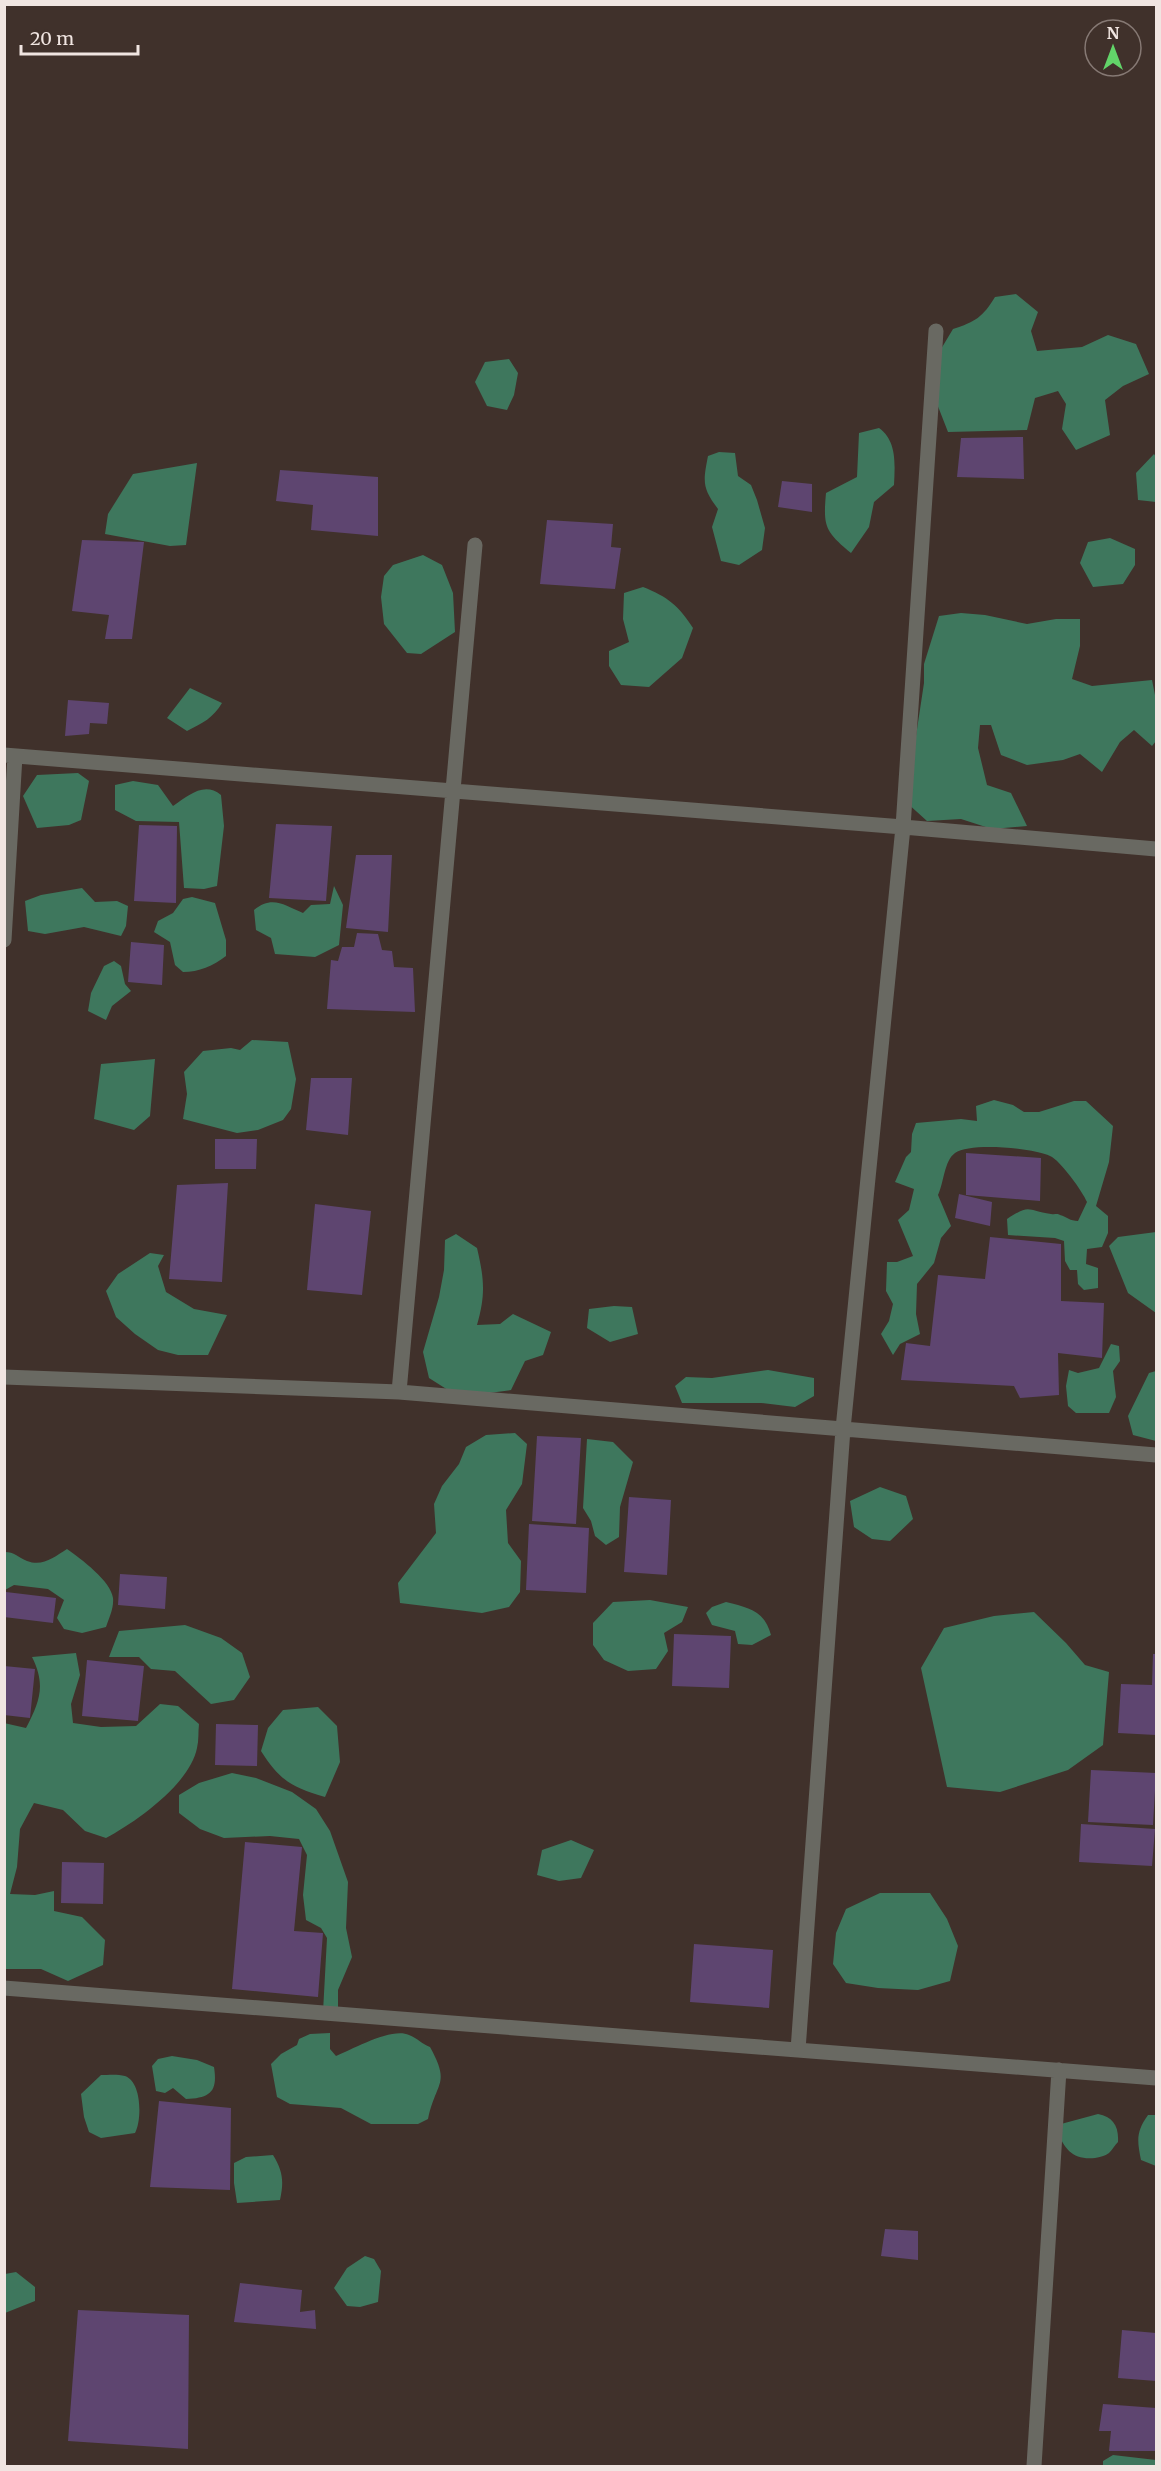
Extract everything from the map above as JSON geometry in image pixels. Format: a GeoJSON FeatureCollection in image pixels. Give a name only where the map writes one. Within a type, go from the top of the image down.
{"type":"FeatureCollection","features":[{"type":"Feature","properties":{"kind":"street"},"geometry":{"type":"LineString","coordinates":[[798,2050],[843,1429],[903,827],[936,331]]}},
{"type":"Feature","properties":{"kind":"street"},"geometry":{"type":"LineString","coordinates":[[399,1392],[475,545]]}},
{"type":"Feature","properties":{"kind":"street"},"geometry":{"type":"LineString","coordinates":[[4,940],[10,756],[1156,849]]}},
{"type":"Feature","properties":{"kind":"street"},"geometry":{"type":"LineString","coordinates":[[4,1377],[399,1392],[1156,1455]]}},
{"type":"Feature","properties":{"kind":"street"},"geometry":{"type":"LineString","coordinates":[[4,1988],[1156,2078]]}},
{"type":"Feature","properties":{"kind":"street"},"geometry":{"type":"LineString","coordinates":[[1034,2466],[1059,2070]]}},
{"type":"Feature","properties":{"kind":"green space"},"geometry":{"type":"Polygon","coordinates":[[[1016,294],[1038,312],[1031,331],[1037,351],[1082,347],[1108,335],[1136,344],[1149,374],[1123,386],[1105,400],[1110,435],[1076,450],[1062,429],[1066,404],[1058,391],[1035,398],[1027,430],[948,432],[932,391],[941,349],[953,329],[978,318],[995,297],[1016,294]]]}},
{"type":"Feature","properties":{"kind":"green space"},"geometry":{"type":"Polygon","coordinates":[[[509,359],[518,373],[514,395],[507,410],[487,406],[475,382],[485,362],[509,359]]]}},
{"type":"Feature","properties":{"kind":"green space"},"geometry":{"type":"Polygon","coordinates":[[[879,428],[885,433],[892,446],[894,485],[874,502],[869,527],[851,553],[828,528],[825,514],[826,493],[857,477],[859,433],[879,428]]]}},
{"type":"Feature","properties":{"kind":"green space"},"geometry":{"type":"Polygon","coordinates":[[[719,452],[735,453],[738,476],[751,485],[765,528],[762,550],[739,565],[721,561],[712,527],[718,509],[706,490],[705,472],[708,456],[719,452]]]}},
{"type":"Feature","properties":{"kind":"green space"},"geometry":{"type":"Polygon","coordinates":[[[1154,454],[1156,457],[1156,502],[1138,500],[1136,473],[1154,454]]]}},
{"type":"Feature","properties":{"kind":"green space"},"geometry":{"type":"Polygon","coordinates":[[[197,463],[186,545],[170,546],[105,534],[108,514],[133,474],[197,463]]]}},
{"type":"Feature","properties":{"kind":"green space"},"geometry":{"type":"Polygon","coordinates":[[[1110,538],[1135,549],[1135,565],[1123,584],[1093,587],[1080,563],[1088,542],[1110,538]]]}},
{"type":"Feature","properties":{"kind":"green space"},"geometry":{"type":"Polygon","coordinates":[[[423,555],[442,565],[453,593],[455,632],[421,654],[407,653],[384,624],[381,597],[384,576],[393,565],[423,555]]]}},
{"type":"Feature","properties":{"kind":"green space"},"geometry":{"type":"Polygon","coordinates":[[[643,587],[672,603],[693,628],[682,658],[649,687],[621,685],[609,666],[609,651],[629,642],[623,619],[624,593],[643,587]]]}},
{"type":"Feature","properties":{"kind":"green space"},"geometry":{"type":"Polygon","coordinates":[[[961,613],[985,615],[1027,624],[1056,619],[1080,619],[1080,646],[1072,679],[1092,686],[1152,680],[1156,700],[1156,741],[1152,746],[1134,730],[1120,742],[1102,772],[1080,754],[1063,760],[1027,765],[1001,755],[991,725],[980,725],[978,748],[987,785],[1011,793],[1027,826],[992,829],[961,819],[927,821],[906,802],[924,683],[924,664],[939,616],[961,613]]]}},
{"type":"Feature","properties":{"kind":"green space"},"geometry":{"type":"Polygon","coordinates":[[[190,688],[222,703],[207,720],[187,731],[167,718],[190,688]]]}},
{"type":"Feature","properties":{"kind":"green space"},"geometry":{"type":"Polygon","coordinates":[[[78,773],[89,781],[81,820],[69,825],[37,828],[23,796],[37,775],[78,773]]]}},
{"type":"Feature","properties":{"kind":"green space"},"geometry":{"type":"Polygon","coordinates":[[[133,781],[158,785],[173,806],[190,794],[202,790],[208,789],[221,795],[224,826],[217,886],[204,889],[184,888],[179,822],[136,821],[115,810],[115,785],[133,781]]]}},
{"type":"Feature","properties":{"kind":"green space"},"geometry":{"type":"Polygon","coordinates":[[[334,886],[343,905],[339,945],[315,957],[275,954],[271,938],[256,930],[254,910],[260,905],[272,902],[303,913],[311,905],[330,904],[334,886]]]}},
{"type":"Feature","properties":{"kind":"green space"},"geometry":{"type":"Polygon","coordinates":[[[82,888],[95,902],[117,901],[128,906],[126,926],[121,936],[84,927],[45,934],[28,931],[25,901],[41,895],[82,888]]]}},
{"type":"Feature","properties":{"kind":"green space"},"geometry":{"type":"Polygon","coordinates":[[[192,897],[215,903],[226,940],[226,956],[206,968],[183,972],[175,965],[170,942],[154,932],[158,921],[173,913],[183,899],[192,897]]]}},
{"type":"Feature","properties":{"kind":"green space"},"geometry":{"type":"Polygon","coordinates":[[[114,961],[121,966],[125,984],[131,991],[112,1006],[106,1020],[88,1011],[91,993],[104,966],[114,961]]]}},
{"type":"Feature","properties":{"kind":"green space"},"geometry":{"type":"Polygon","coordinates":[[[252,1040],[288,1042],[296,1079],[291,1109],[283,1120],[258,1130],[237,1133],[183,1119],[187,1094],[184,1072],[203,1051],[231,1048],[240,1050],[252,1040]]]}},
{"type":"Feature","properties":{"kind":"green space"},"geometry":{"type":"Polygon","coordinates":[[[155,1059],[150,1116],[134,1130],[94,1119],[101,1064],[155,1059]]]}},
{"type":"Feature","properties":{"kind":"green space"},"geometry":{"type":"Polygon","coordinates":[[[994,1100],[1013,1105],[1024,1112],[1039,1112],[1074,1101],[1086,1101],[1113,1126],[1109,1162],[1096,1206],[1108,1216],[1108,1233],[1102,1247],[1087,1249],[1086,1264],[1098,1268],[1098,1288],[1084,1290],[1078,1284],[1077,1270],[1070,1270],[1065,1261],[1064,1241],[1055,1238],[1008,1235],[1007,1219],[1029,1209],[1058,1214],[1078,1221],[1087,1202],[1059,1163],[1042,1153],[1016,1149],[987,1147],[963,1150],[951,1157],[938,1195],[951,1226],[941,1238],[934,1263],[917,1284],[916,1314],[920,1334],[900,1344],[893,1355],[881,1334],[889,1321],[893,1304],[886,1291],[887,1262],[897,1262],[913,1256],[898,1220],[909,1210],[914,1189],[895,1182],[906,1157],[911,1152],[912,1134],[916,1123],[961,1119],[977,1121],[976,1106],[994,1100]]]}},
{"type":"Feature","properties":{"kind":"green space"},"geometry":{"type":"Polygon","coordinates":[[[1156,1232],[1156,1313],[1128,1293],[1109,1246],[1118,1237],[1156,1232]]]}},
{"type":"Feature","properties":{"kind":"green space"},"geometry":{"type":"Polygon","coordinates":[[[456,1234],[477,1248],[483,1286],[477,1325],[500,1324],[513,1314],[551,1332],[543,1355],[525,1361],[511,1390],[459,1397],[429,1378],[423,1352],[439,1297],[444,1270],[445,1240],[456,1234]]]}},
{"type":"Feature","properties":{"kind":"green space"},"geometry":{"type":"Polygon","coordinates":[[[150,1253],[164,1255],[158,1266],[166,1292],[194,1309],[227,1315],[208,1355],[178,1355],[158,1350],[116,1317],[106,1291],[118,1274],[150,1253]]]}},
{"type":"Feature","properties":{"kind":"green space"},"geometry":{"type":"Polygon","coordinates":[[[614,1306],[632,1307],[638,1334],[610,1342],[587,1328],[589,1309],[614,1306]]]}},
{"type":"Feature","properties":{"kind":"green space"},"geometry":{"type":"Polygon","coordinates":[[[1111,1344],[1119,1346],[1120,1361],[1113,1371],[1116,1397],[1109,1413],[1076,1413],[1068,1406],[1066,1386],[1069,1370],[1078,1373],[1099,1368],[1111,1344]]]}},
{"type":"Feature","properties":{"kind":"green space"},"geometry":{"type":"Polygon","coordinates":[[[768,1370],[814,1378],[814,1396],[795,1407],[761,1403],[682,1403],[675,1386],[686,1377],[712,1378],[768,1370]]]}},
{"type":"Feature","properties":{"kind":"green space"},"geometry":{"type":"Polygon","coordinates":[[[1156,1371],[1156,1441],[1133,1435],[1128,1416],[1149,1373],[1156,1371]]]}},
{"type":"Feature","properties":{"kind":"green space"},"geometry":{"type":"Polygon","coordinates":[[[515,1433],[527,1444],[522,1484],[506,1510],[508,1543],[521,1561],[520,1592],[509,1607],[482,1613],[400,1603],[398,1583],[436,1533],[434,1504],[442,1486],[459,1464],[466,1447],[486,1435],[515,1433]]]}},
{"type":"Feature","properties":{"kind":"green space"},"geometry":{"type":"Polygon","coordinates":[[[587,1439],[613,1442],[633,1462],[620,1507],[619,1537],[606,1545],[595,1536],[591,1521],[583,1508],[587,1439]]]}},
{"type":"Feature","properties":{"kind":"green space"},"geometry":{"type":"Polygon","coordinates":[[[880,1487],[906,1496],[913,1519],[890,1541],[872,1539],[854,1527],[850,1501],[880,1487]]]}},
{"type":"Feature","properties":{"kind":"green space"},"geometry":{"type":"Polygon","coordinates":[[[67,1549],[94,1571],[111,1591],[113,1605],[106,1627],[82,1633],[64,1629],[57,1618],[64,1600],[48,1589],[14,1585],[5,1590],[5,1552],[38,1563],[67,1549]]]}},
{"type":"Feature","properties":{"kind":"green space"},"geometry":{"type":"Polygon","coordinates":[[[650,1600],[688,1607],[682,1622],[664,1633],[668,1651],[656,1669],[628,1671],[604,1660],[593,1645],[593,1623],[613,1602],[650,1600]]]}},
{"type":"Feature","properties":{"kind":"green space"},"geometry":{"type":"Polygon","coordinates":[[[726,1602],[748,1608],[760,1615],[771,1635],[752,1645],[738,1644],[735,1631],[712,1625],[706,1613],[712,1607],[726,1602]]]}},
{"type":"Feature","properties":{"kind":"green space"},"geometry":{"type":"Polygon","coordinates":[[[1034,1612],[1085,1665],[1109,1672],[1103,1745],[1068,1770],[1000,1792],[947,1787],[921,1668],[944,1628],[994,1616],[1034,1612]]]}},
{"type":"Feature","properties":{"kind":"green space"},"geometry":{"type":"Polygon","coordinates":[[[185,1625],[221,1638],[242,1653],[250,1677],[234,1700],[211,1704],[175,1671],[151,1669],[139,1657],[109,1657],[119,1631],[185,1625]]]}},
{"type":"Feature","properties":{"kind":"green space"},"geometry":{"type":"Polygon","coordinates":[[[76,1653],[80,1675],[71,1704],[73,1723],[101,1727],[136,1726],[160,1704],[178,1706],[199,1724],[197,1748],[184,1775],[146,1812],[118,1831],[106,1838],[85,1831],[63,1810],[34,1803],[20,1829],[17,1867],[10,1894],[35,1895],[54,1891],[54,1911],[82,1917],[105,1940],[103,1965],[68,1981],[41,1969],[5,1969],[4,1723],[26,1728],[35,1709],[40,1685],[32,1657],[76,1653]]]}},
{"type":"Feature","properties":{"kind":"green space"},"geometry":{"type":"Polygon","coordinates":[[[318,1707],[337,1726],[340,1762],[325,1797],[288,1782],[274,1769],[261,1751],[268,1728],[283,1710],[318,1707]]]}},
{"type":"Feature","properties":{"kind":"green space"},"geometry":{"type":"Polygon","coordinates":[[[232,1773],[256,1778],[292,1792],[316,1809],[330,1831],[348,1882],[346,1928],[352,1957],[338,1990],[338,2010],[323,2012],[327,1938],[321,1928],[306,1920],[303,1895],[307,1855],[299,1839],[270,1836],[224,1838],[200,1829],[179,1813],[179,1795],[199,1783],[232,1773]]]}},
{"type":"Feature","properties":{"kind":"green space"},"geometry":{"type":"Polygon","coordinates":[[[571,1840],[594,1850],[581,1878],[559,1881],[537,1875],[542,1850],[571,1840]]]}},
{"type":"Feature","properties":{"kind":"green space"},"geometry":{"type":"Polygon","coordinates":[[[880,1893],[930,1893],[947,1919],[958,1946],[950,1981],[918,1990],[878,1988],[846,1983],[833,1964],[836,1933],[846,1909],[880,1893]]]}},
{"type":"Feature","properties":{"kind":"green space"},"geometry":{"type":"Polygon","coordinates":[[[330,2033],[330,2049],[336,2056],[383,2036],[402,2033],[430,2047],[441,2076],[428,2119],[418,2124],[371,2124],[341,2108],[290,2104],[277,2097],[271,2064],[281,2054],[297,2045],[299,2039],[310,2034],[330,2033]]]}},
{"type":"Feature","properties":{"kind":"green space"},"geometry":{"type":"Polygon","coordinates":[[[172,2056],[197,2060],[214,2067],[215,2082],[210,2092],[201,2097],[186,2099],[173,2088],[165,2093],[156,2091],[152,2066],[158,2059],[172,2056]]]}},
{"type":"Feature","properties":{"kind":"green space"},"geometry":{"type":"Polygon","coordinates":[[[101,2075],[125,2076],[135,2086],[139,2102],[139,2119],[135,2133],[101,2138],[89,2132],[84,2117],[81,2094],[101,2075]]]}},
{"type":"Feature","properties":{"kind":"green space"},"geometry":{"type":"Polygon","coordinates":[[[1098,2114],[1108,2117],[1114,2123],[1118,2142],[1109,2153],[1102,2156],[1087,2158],[1075,2155],[1063,2144],[1057,2131],[1061,2124],[1098,2114]]]}},
{"type":"Feature","properties":{"kind":"green space"},"geometry":{"type":"Polygon","coordinates":[[[1148,2115],[1156,2115],[1156,2166],[1141,2160],[1138,2141],[1139,2131],[1148,2115]]]}},
{"type":"Feature","properties":{"kind":"green space"},"geometry":{"type":"Polygon","coordinates":[[[273,2155],[282,2177],[280,2200],[237,2203],[234,2163],[246,2157],[273,2155]]]}},
{"type":"Feature","properties":{"kind":"green space"},"geometry":{"type":"Polygon","coordinates":[[[365,2256],[374,2259],[381,2271],[378,2302],[360,2307],[347,2306],[334,2288],[347,2268],[365,2256]]]}},
{"type":"Feature","properties":{"kind":"green space"},"geometry":{"type":"Polygon","coordinates":[[[16,2272],[35,2287],[35,2301],[5,2313],[5,2274],[16,2272]]]}},
{"type":"Feature","properties":{"kind":"green space"},"geometry":{"type":"Polygon","coordinates":[[[1113,2455],[1156,2460],[1156,2466],[1103,2466],[1103,2461],[1113,2455]]]}},
{"type":"Feature","properties":{"kind":"building"},"geometry":{"type":"Polygon","coordinates":[[[1023,437],[1024,479],[957,477],[961,438],[1023,437]]]}},
{"type":"Feature","properties":{"kind":"building"},"geometry":{"type":"Polygon","coordinates":[[[280,470],[378,477],[378,536],[311,530],[313,505],[276,501],[280,470]]]}},
{"type":"Feature","properties":{"kind":"building"},"geometry":{"type":"Polygon","coordinates":[[[782,481],[812,484],[812,512],[778,507],[782,481]]]}},
{"type":"Feature","properties":{"kind":"building"},"geometry":{"type":"Polygon","coordinates":[[[547,520],[613,524],[611,547],[621,548],[615,589],[540,584],[547,520]]]}},
{"type":"Feature","properties":{"kind":"building"},"geometry":{"type":"Polygon","coordinates":[[[82,540],[144,542],[132,639],[105,639],[109,615],[72,611],[82,540]]]}},
{"type":"Feature","properties":{"kind":"building"},"geometry":{"type":"Polygon","coordinates":[[[68,700],[109,703],[107,724],[90,723],[89,734],[65,736],[68,700]]]}},
{"type":"Feature","properties":{"kind":"building"},"geometry":{"type":"Polygon","coordinates":[[[276,824],[332,826],[326,901],[269,898],[276,824]]]}},
{"type":"Feature","properties":{"kind":"building"},"geometry":{"type":"Polygon","coordinates":[[[139,825],[177,826],[176,903],[134,901],[139,825]]]}},
{"type":"Feature","properties":{"kind":"building"},"geometry":{"type":"Polygon","coordinates":[[[356,855],[392,855],[388,932],[346,928],[356,855]]]}},
{"type":"Feature","properties":{"kind":"building"},"geometry":{"type":"Polygon","coordinates":[[[357,933],[378,934],[382,950],[392,951],[394,967],[413,968],[415,1012],[327,1009],[331,960],[338,961],[342,947],[354,947],[357,933]]]}},
{"type":"Feature","properties":{"kind":"building"},"geometry":{"type":"Polygon","coordinates":[[[131,942],[164,945],[162,985],[128,982],[131,942]]]}},
{"type":"Feature","properties":{"kind":"building"},"geometry":{"type":"Polygon","coordinates":[[[311,1078],[352,1078],[348,1135],[306,1130],[311,1078]]]}},
{"type":"Feature","properties":{"kind":"building"},"geometry":{"type":"Polygon","coordinates":[[[215,1139],[257,1139],[256,1169],[215,1169],[215,1139]]]}},
{"type":"Feature","properties":{"kind":"building"},"geometry":{"type":"Polygon","coordinates":[[[966,1153],[1041,1158],[1040,1201],[966,1195],[966,1153]]]}},
{"type":"Feature","properties":{"kind":"building"},"geometry":{"type":"Polygon","coordinates":[[[228,1183],[222,1282],[169,1279],[177,1185],[228,1183]]]}},
{"type":"Feature","properties":{"kind":"building"},"geometry":{"type":"Polygon","coordinates":[[[959,1194],[992,1202],[990,1226],[955,1218],[959,1194]]]}},
{"type":"Feature","properties":{"kind":"building"},"geometry":{"type":"Polygon","coordinates":[[[315,1204],[371,1211],[362,1295],[307,1290],[315,1204]]]}},
{"type":"Feature","properties":{"kind":"building"},"geometry":{"type":"Polygon","coordinates":[[[990,1237],[1061,1244],[1061,1301],[1104,1303],[1102,1358],[1058,1353],[1059,1395],[1020,1398],[1014,1386],[901,1380],[906,1343],[930,1346],[938,1275],[985,1279],[990,1237]]]}},
{"type":"Feature","properties":{"kind":"building"},"geometry":{"type":"Polygon","coordinates":[[[537,1436],[581,1438],[576,1524],[532,1521],[537,1436]]]}},
{"type":"Feature","properties":{"kind":"building"},"geometry":{"type":"Polygon","coordinates":[[[629,1497],[671,1500],[667,1575],[624,1572],[629,1497]]]}},
{"type":"Feature","properties":{"kind":"building"},"geometry":{"type":"Polygon","coordinates":[[[529,1524],[589,1528],[586,1593],[526,1590],[529,1524]]]}},
{"type":"Feature","properties":{"kind":"building"},"geometry":{"type":"Polygon","coordinates":[[[120,1574],[167,1577],[165,1609],[118,1605],[120,1574]]]}},
{"type":"Feature","properties":{"kind":"building"},"geometry":{"type":"Polygon","coordinates":[[[6,1592],[56,1598],[53,1623],[4,1617],[6,1592]]]}},
{"type":"Feature","properties":{"kind":"building"},"geometry":{"type":"Polygon","coordinates":[[[674,1634],[731,1636],[729,1688],[672,1686],[674,1634]]]}},
{"type":"Feature","properties":{"kind":"building"},"geometry":{"type":"Polygon","coordinates":[[[1153,1654],[1156,1654],[1156,1735],[1118,1733],[1121,1684],[1152,1685],[1153,1654]]]}},
{"type":"Feature","properties":{"kind":"building"},"geometry":{"type":"Polygon","coordinates":[[[87,1660],[144,1666],[138,1721],[82,1716],[87,1660]]]}},
{"type":"Feature","properties":{"kind":"building"},"geometry":{"type":"Polygon","coordinates":[[[4,1666],[35,1669],[30,1718],[4,1715],[4,1666]]]}},
{"type":"Feature","properties":{"kind":"building"},"geometry":{"type":"Polygon","coordinates":[[[216,1724],[258,1725],[257,1766],[215,1765],[216,1724]]]}},
{"type":"Feature","properties":{"kind":"building"},"geometry":{"type":"Polygon","coordinates":[[[1091,1770],[1156,1773],[1153,1825],[1088,1822],[1091,1770]]]}},
{"type":"Feature","properties":{"kind":"building"},"geometry":{"type":"Polygon","coordinates":[[[1081,1824],[1155,1829],[1152,1866],[1079,1862],[1081,1824]]]}},
{"type":"Feature","properties":{"kind":"building"},"geometry":{"type":"Polygon","coordinates":[[[245,1842],[302,1847],[294,1931],[323,1933],[318,1997],[232,1989],[245,1842]]]}},
{"type":"Feature","properties":{"kind":"building"},"geometry":{"type":"Polygon","coordinates":[[[62,1862],[104,1863],[103,1904],[61,1903],[62,1862]]]}},
{"type":"Feature","properties":{"kind":"building"},"geometry":{"type":"Polygon","coordinates":[[[694,1944],[773,1950],[769,2008],[690,2002],[694,1944]]]}},
{"type":"Feature","properties":{"kind":"building"},"geometry":{"type":"Polygon","coordinates":[[[159,2101],[231,2108],[230,2190],[150,2187],[159,2101]]]}},
{"type":"Feature","properties":{"kind":"building"},"geometry":{"type":"Polygon","coordinates":[[[885,2229],[918,2231],[918,2260],[881,2256],[885,2229]]]}},
{"type":"Feature","properties":{"kind":"building"},"geometry":{"type":"Polygon","coordinates":[[[240,2283],[302,2290],[300,2312],[315,2310],[316,2329],[234,2322],[240,2283]]]}},
{"type":"Feature","properties":{"kind":"building"},"geometry":{"type":"Polygon","coordinates":[[[78,2310],[189,2315],[188,2449],[68,2441],[78,2310]]]}},
{"type":"Feature","properties":{"kind":"building"},"geometry":{"type":"Polygon","coordinates":[[[1122,2330],[1156,2333],[1156,2381],[1118,2378],[1122,2330]]]}},
{"type":"Feature","properties":{"kind":"building"},"geometry":{"type":"Polygon","coordinates":[[[1103,2404],[1156,2408],[1156,2451],[1109,2451],[1111,2431],[1099,2431],[1103,2404]]]}}]}
